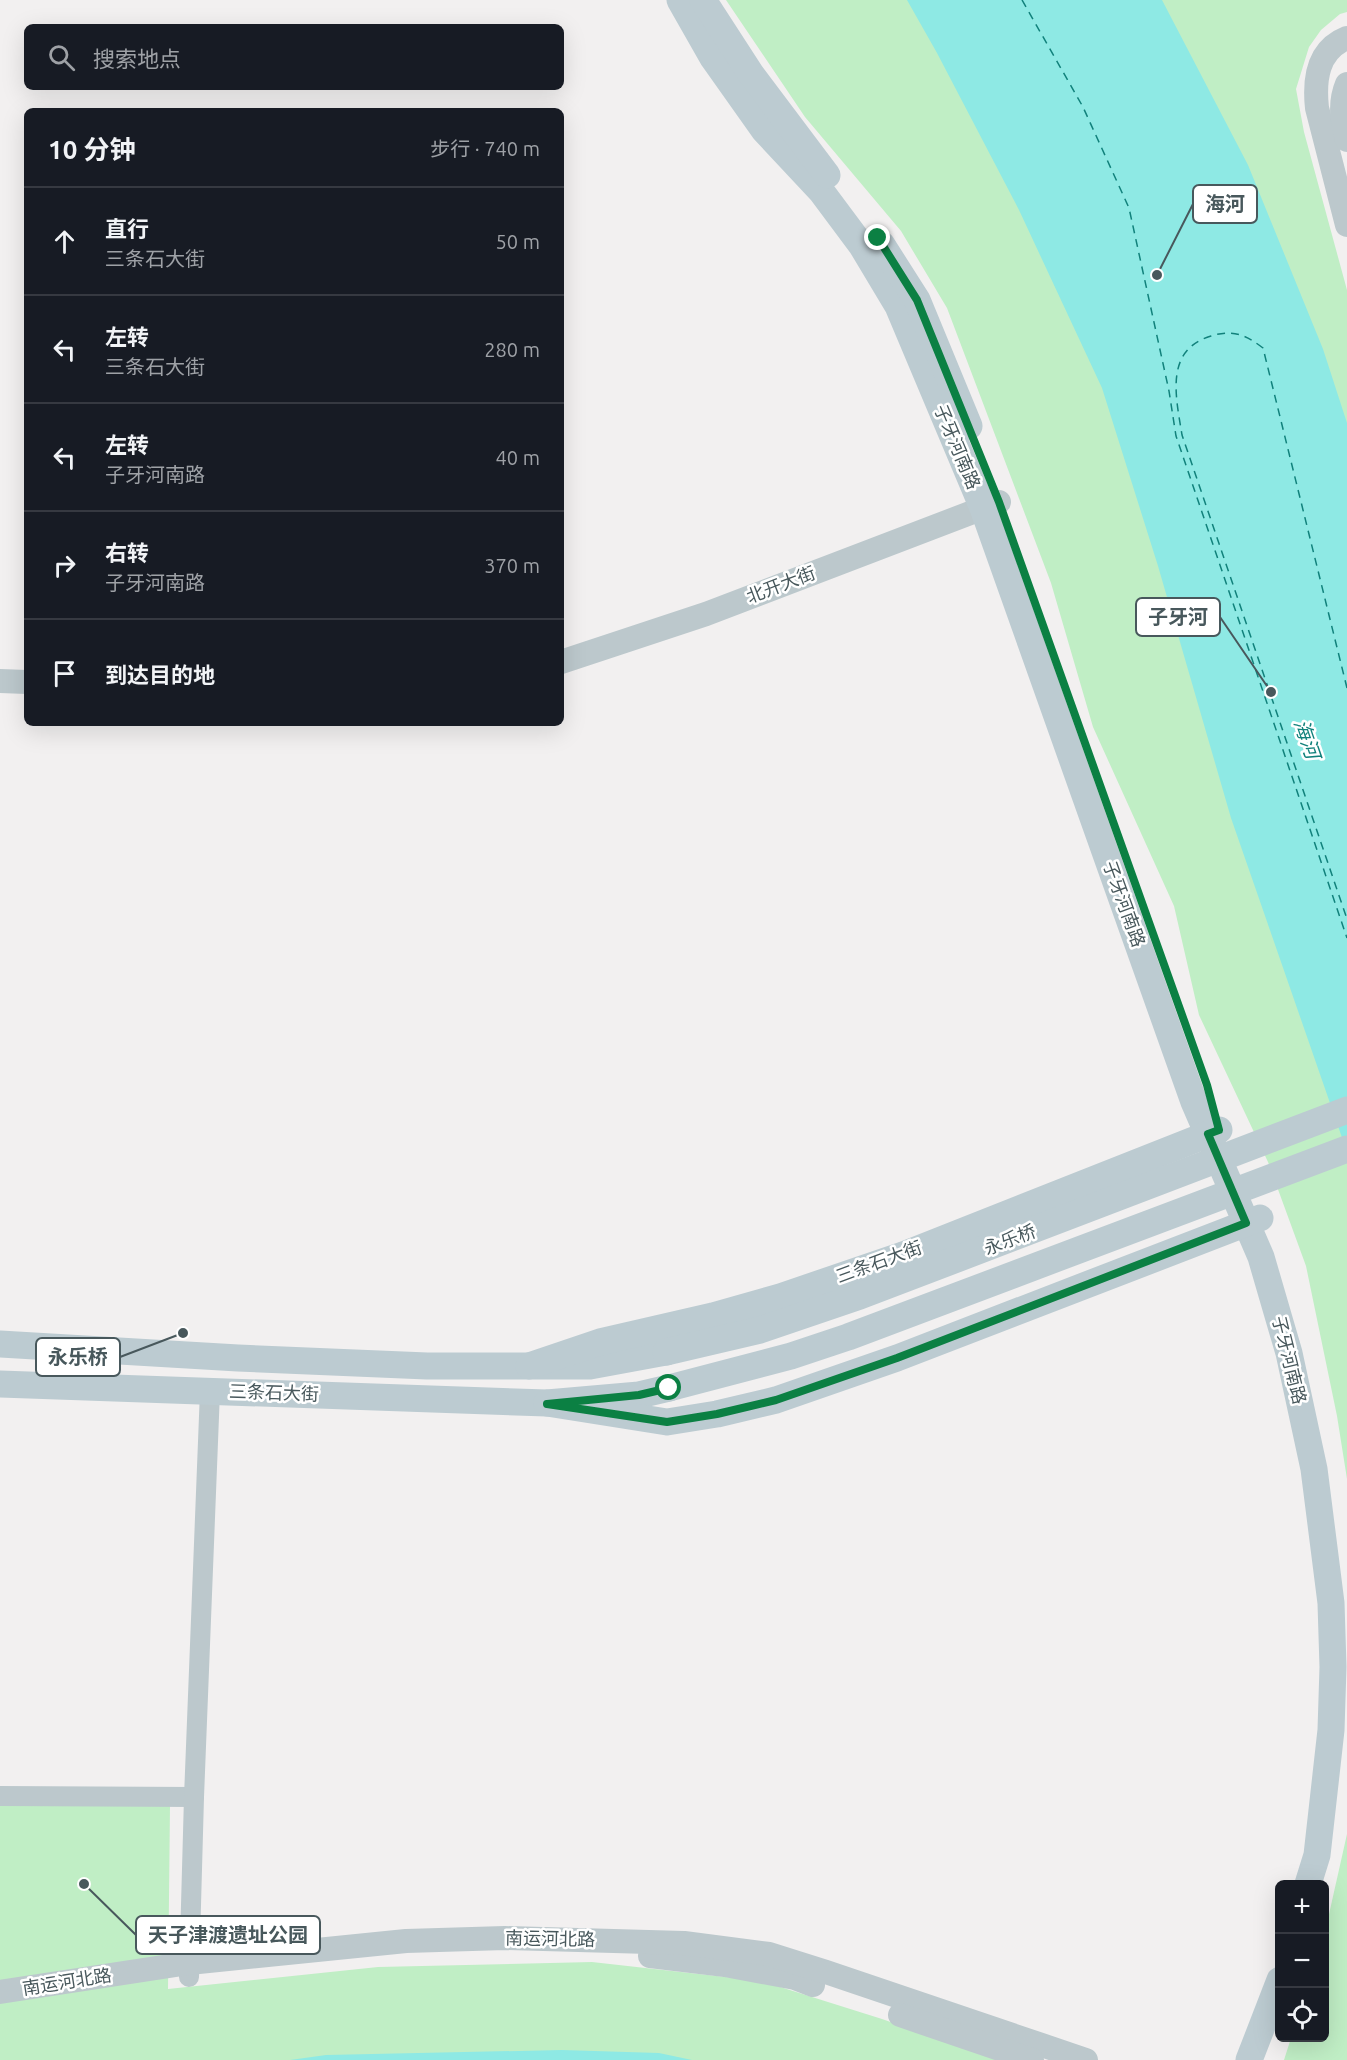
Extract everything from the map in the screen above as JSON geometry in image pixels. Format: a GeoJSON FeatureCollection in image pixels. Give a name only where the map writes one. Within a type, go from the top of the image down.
{"type":"FeatureCollection","features":[{"type":"Feature","properties":{"kind":"main road","name":"子牙河南路"},"geometry":{"type":"LineString","coordinates":[[680,0],[713,58],[764,130],[821,191],[868,256],[898,306],[991,505]]}},
{"type":"Feature","properties":{"kind":"main road","name":"子牙河南路"},"geometry":{"type":"LineString","coordinates":[[703,0],[751,74],[878,238],[917,300],[1203,1074],[1214,1132],[1253,1220],[1261,1257],[1289,1353],[1314,1469],[1331,1603],[1333,1667],[1331,1730],[1317,1855],[1309,1880]]}},
{"type":"Feature","properties":{"kind":"main road","name":"永乐桥"},"geometry":{"type":"LineString","coordinates":[[666,1352],[760,1330],[861,1296],[1347,1110]]}},
{"type":"Feature","properties":{"kind":"main road","name":"三条石大街"},"geometry":{"type":"LineString","coordinates":[[529,1366],[600,1342],[780,1298],[903,1254],[1214,1132]]}},
{"type":"Feature","properties":{"kind":"main road","name":"永乐桥"},"geometry":{"type":"LineString","coordinates":[[669,1388],[791,1356],[848,1337],[1347,1149]]}},
{"type":"Feature","properties":{"kind":"main road","name":"子牙河南路"},"geometry":{"type":"LineString","coordinates":[[1253,1220],[1274,1249],[1306,1356],[1330,1462],[1345,1567],[1347,1618]]}},
{"type":"Feature","properties":{"kind":"main road","name":"三条石大街"},"geometry":{"type":"LineString","coordinates":[[0,1384],[547,1404],[667,1422],[717,1414],[776,1400],[897,1358],[1253,1220]]}},
{"type":"Feature","properties":{"kind":"main road","name":"三条石大街"},"geometry":{"type":"LineString","coordinates":[[0,1344],[238,1358],[415,1365],[591,1366],[666,1352]]}},
{"type":"Feature","properties":{"kind":"main road","name":"三条石大街"},"geometry":{"type":"LineString","coordinates":[[547,1404],[639,1395],[669,1388]]}},
{"type":"Feature","properties":{"kind":"main road"},"geometry":{"type":"LineString","coordinates":[[1325,1880],[1343,1783],[1347,1714]]}},
{"type":"Feature","properties":{"kind":"main road"},"geometry":{"type":"LineString","coordinates":[[1249,2060],[1277,1988]]}},
{"type":"Feature","properties":{"kind":"main road"},"geometry":{"type":"LineString","coordinates":[[1266,2060],[1275,2038]]}},
{"type":"Feature","properties":{"kind":"street"},"geometry":{"type":"LineString","coordinates":[[1347,38],[1339,41],[1326,54],[1317,70],[1315,88],[1317,108],[1347,225]]}},
{"type":"Feature","properties":{"kind":"street"},"geometry":{"type":"LineString","coordinates":[[1347,84],[1341,108],[1347,140]]}},
{"type":"Feature","properties":{"kind":"street","name":"北开大街"},"geometry":{"type":"LineString","coordinates":[[564,661],[705,614],[991,505]]}},
{"type":"Feature","properties":{"kind":"street"},"geometry":{"type":"LineString","coordinates":[[0,681],[24,682]]}},
{"type":"Feature","properties":{"kind":"street"},"geometry":{"type":"LineString","coordinates":[[189,1970],[210,1391]]}},
{"type":"Feature","properties":{"kind":"street"},"geometry":{"type":"LineString","coordinates":[[0,1796],[194,1797]]}},
{"type":"Feature","properties":{"kind":"street","name":"南运河北路"},"geometry":{"type":"LineString","coordinates":[[0,1992],[406,1941],[505,1938],[684,1943],[769,1954],[1086,2060]]}},
{"type":"Feature","properties":{"kind":"street","name":"南运河北路"},"geometry":{"type":"LineString","coordinates":[[0,2006],[189,1970],[397,1956],[583,1953],[658,1956],[795,1978],[1032,2060]]}},
{"type":"Feature","properties":{"kind":"green space"},"geometry":{"type":"Polygon","coordinates":[[[726,0],[1347,0],[1347,12],[1340,14],[1321,30],[1309,47],[1296,89],[1304,132],[1347,290],[1347,1479],[1337,1416],[1306,1266],[1268,1162],[1199,1015],[1174,906],[1093,727],[1051,583],[947,308],[901,231],[805,117],[726,0]]]}},
{"type":"Feature","properties":{"kind":"green space"},"geometry":{"type":"Polygon","coordinates":[[[0,1803],[170,1806],[168,1989],[378,1967],[592,1962],[761,1981],[882,2019],[999,2060],[0,2060],[0,1803]]]}},
{"type":"Feature","properties":{"kind":"green space"},"geometry":{"type":"Polygon","coordinates":[[[1347,1834],[1347,2060],[1284,2060],[1290,2042],[1329,2042],[1329,1914],[1347,1834]]]}},
{"type":"Feature","properties":{"kind":"water"},"geometry":{"type":"Polygon","coordinates":[[[907,0],[1162,0],[1248,165],[1323,349],[1347,423],[1347,1152],[1231,818],[1158,566],[1102,388],[1019,210],[907,0]]]}},
{"type":"Feature","properties":{"kind":"water"},"geometry":{"type":"Polygon","coordinates":[[[562,2050],[659,2053],[692,2060],[290,2060],[326,2055],[562,2050]]]}},
{"type":"Feature","properties":{"kind":"ferry route"},"geometry":{"type":"LineString","coordinates":[[1022,0],[1083,107],[1129,208],[1169,391],[1176,436],[1347,938]]}},
{"type":"Feature","properties":{"kind":"ferry route"},"geometry":{"type":"LineString","coordinates":[[1347,688],[1263,348],[1239,334],[1226,333],[1211,336],[1196,343],[1186,352],[1180,363],[1176,391],[1182,435],[1347,919]]}},
{"type":"Feature","properties":{"kind":"place","name":"海河"},"geometry":{"type":"Point","coordinates":[1157,275]}},
{"type":"Feature","properties":{"kind":"place","name":"子牙河"},"geometry":{"type":"Point","coordinates":[1271,692]}},
{"type":"Feature","properties":{"kind":"place","name":"永乐桥"},"geometry":{"type":"Point","coordinates":[183,1333]}},
{"type":"Feature","properties":{"kind":"place","name":"天子津渡遗址公园"},"geometry":{"type":"Point","coordinates":[84,1884]}},
{"type":"Feature","properties":{"kind":"route"},"geometry":{"type":"LineString","coordinates":[[669,1388],[639,1395],[547,1404],[667,1422],[717,1414],[776,1400],[897,1358],[1246,1223],[1208,1134],[1219,1130],[1207,1085],[999,502],[917,300],[878,238]]}}]}
